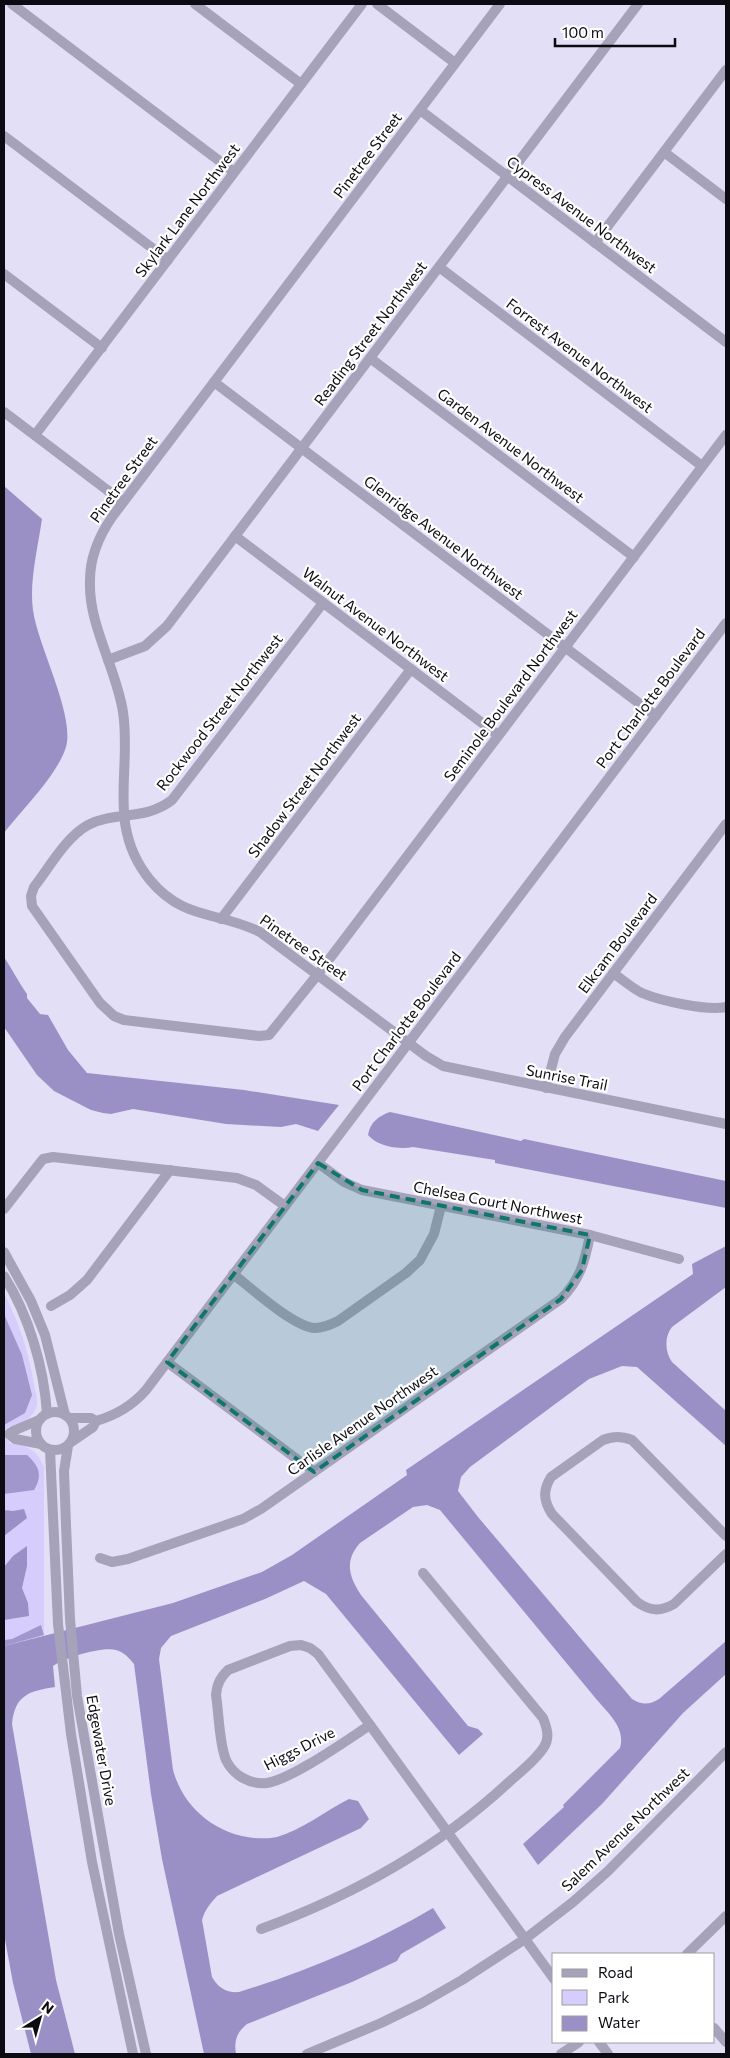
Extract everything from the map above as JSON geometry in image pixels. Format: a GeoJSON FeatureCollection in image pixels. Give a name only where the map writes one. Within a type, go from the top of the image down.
{"type":"FeatureCollection","features":[{"type":"Feature","properties":{"kind":"street"},"geometry":{"type":"LineString","coordinates":[[12,4],[234,172]]}},
{"type":"Feature","properties":{"kind":"street"},"geometry":{"type":"LineString","coordinates":[[195,4],[301,84]]}},
{"type":"Feature","properties":{"kind":"street","name":"Skylark Lane Northwest"},"geometry":{"type":"LineString","coordinates":[[35,435],[362,4]]}},
{"type":"Feature","properties":{"kind":"street"},"geometry":{"type":"LineString","coordinates":[[377,4],[455,63]]}},
{"type":"Feature","properties":{"kind":"street","name":"Pinetree Street"},"geometry":{"type":"LineString","coordinates":[[409,1042],[260,932],[242,924],[206,916],[185,908],[157,888],[137,860],[129,839],[124,817],[122,784],[125,731],[120,701],[91,604],[90,569],[100,536],[123,502],[500,4]]}},
{"type":"Feature","properties":{"kind":"street","name":"Reading Street Northwest"},"geometry":{"type":"LineString","coordinates":[[108,660],[136,651],[161,633],[638,4]]}},
{"type":"Feature","properties":{"kind":"street"},"geometry":{"type":"LineString","coordinates":[[595,243],[726,70]]}},
{"type":"Feature","properties":{"kind":"street","name":"Cypress Avenue Northwest"},"geometry":{"type":"LineString","coordinates":[[420,110],[726,342]]}},
{"type":"Feature","properties":{"kind":"street"},"geometry":{"type":"LineString","coordinates":[[4,136],[168,260]]}},
{"type":"Feature","properties":{"kind":"street"},"geometry":{"type":"LineString","coordinates":[[664,152],[726,199]]}},
{"type":"Feature","properties":{"kind":"street","name":"Forrest Avenue Northwest"},"geometry":{"type":"LineString","coordinates":[[439,267],[702,466]]}},
{"type":"Feature","properties":{"kind":"street"},"geometry":{"type":"LineString","coordinates":[[4,274],[102,348]]}},
{"type":"Feature","properties":{"kind":"street","name":"Garden Avenue Northwest"},"geometry":{"type":"LineString","coordinates":[[370,358],[634,557]]}},
{"type":"Feature","properties":{"kind":"street","name":"Glenridge Avenue Northwest"},"geometry":{"type":"LineString","coordinates":[[214,382],[656,716]]}},
{"type":"Feature","properties":{"kind":"street"},"geometry":{"type":"LineString","coordinates":[[4,412],[123,502]]}},
{"type":"Feature","properties":{"kind":"street","name":"Seminole Boulevard Northwest"},"geometry":{"type":"LineString","coordinates":[[318,974],[726,435]]}},
{"type":"Feature","properties":{"kind":"street","name":"Walnut Avenue Northwest"},"geometry":{"type":"LineString","coordinates":[[235,536],[498,735]]}},
{"type":"Feature","properties":{"kind":"street","name":"Rockwood Street Northwest"},"geometry":{"type":"LineString","coordinates":[[318,974],[269,1035],[259,1036],[124,1020],[106,1010],[32,906],[30,896],[34,887],[79,831],[97,822],[156,810],[164,806],[179,793],[323,603]]}},
{"type":"Feature","properties":{"kind":"street","name":"Port Charlotte Boulevard"},"geometry":{"type":"LineString","coordinates":[[96,1421],[115,1414],[132,1404],[146,1390],[726,623]]}},
{"type":"Feature","properties":{"kind":"street","name":"Shadow Street Northwest"},"geometry":{"type":"LineString","coordinates":[[221,919],[411,669]]}},
{"type":"Feature","properties":{"kind":"street","name":"Elkcam Boulevard"},"geometry":{"type":"LineString","coordinates":[[546,1088],[559,1045],[726,824]]}},
{"type":"Feature","properties":{"kind":"street"},"geometry":{"type":"LineString","coordinates":[[613,973],[633,988],[652,996],[708,1008],[726,1007]]}},
{"type":"Feature","properties":{"kind":"street","name":"Sunrise Trail"},"geometry":{"type":"LineString","coordinates":[[409,1042],[434,1061],[453,1069],[726,1124]]}},
{"type":"Feature","properties":{"kind":"street"},"geometry":{"type":"LineString","coordinates":[[4,1209],[43,1159],[53,1157],[227,1176],[247,1181],[264,1190],[285,1206]]}},
{"type":"Feature","properties":{"kind":"street","name":"Chelsea Court Northwest"},"geometry":{"type":"LineString","coordinates":[[318,1163],[344,1182],[362,1190],[590,1235],[679,1259]]}},
{"type":"Feature","properties":{"kind":"street"},"geometry":{"type":"LineString","coordinates":[[51,1306],[70,1295],[87,1280],[170,1170]]}},
{"type":"Feature","properties":{"kind":"street"},"geometry":{"type":"LineString","coordinates":[[233,1274],[297,1322],[316,1328],[325,1327],[338,1321],[413,1267],[430,1243],[441,1206]]}},
{"type":"Feature","properties":{"kind":"street","name":"Carlisle Avenue Northwest"},"geometry":{"type":"LineString","coordinates":[[100,1558],[112,1562],[128,1559],[243,1519],[261,1509],[561,1299],[573,1286],[582,1270],[590,1235]]}},
{"type":"Feature","properties":{"kind":"street"},"geometry":{"type":"LineString","coordinates":[[4,1252],[31,1301],[45,1335],[68,1417],[74,1428],[70,1444],[59,1450],[50,1450],[41,1444],[15,1439],[7,1434]]}},
{"type":"Feature","properties":{"kind":"street"},"geometry":{"type":"LineString","coordinates":[[4,1276],[30,1330],[46,1395],[43,1417],[36,1430],[41,1444]]}},
{"type":"Feature","properties":{"kind":"street"},"geometry":{"type":"LineString","coordinates":[[168,1362],[314,1472]]}},
{"type":"Feature","properties":{"kind":"street"},"geometry":{"type":"LineString","coordinates":[[7,1434],[56,1412],[68,1417]]}},
{"type":"Feature","properties":{"kind":"street","name":"Port Charlotte Boulevard"},"geometry":{"type":"LineString","coordinates":[[68,1417],[91,1418],[96,1421]]}},
{"type":"Feature","properties":{"kind":"street","name":"Port Charlotte Boulevard"},"geometry":{"type":"LineString","coordinates":[[70,1444],[94,1427],[96,1421]]}},
{"type":"Feature","properties":{"kind":"street"},"geometry":{"type":"LineString","coordinates":[[726,1536],[632,1440],[623,1436],[613,1436],[603,1440],[551,1477],[546,1486],[544,1495],[546,1505],[552,1514],[645,1608],[665,1609],[674,1604],[726,1554]]}},
{"type":"Feature","properties":{"kind":"street","name":"Edgewater Drive"},"geometry":{"type":"LineString","coordinates":[[70,1444],[64,1471],[70,1619],[78,1696],[119,1934],[146,2054]]}},
{"type":"Feature","properties":{"kind":"street","name":"Edgewater Drive"},"geometry":{"type":"LineString","coordinates":[[50,1450],[58,1624],[63,1670],[92,1862],[133,2054]]}},
{"type":"Feature","properties":{"kind":"street"},"geometry":{"type":"LineString","coordinates":[[261,1929],[348,1892],[399,1864],[447,1832],[502,1788],[531,1762],[544,1747],[547,1738],[547,1728],[543,1718],[423,1573]]}},
{"type":"Feature","properties":{"kind":"street","name":"Higgs Drive"},"geometry":{"type":"LineString","coordinates":[[370,1725],[316,1759],[277,1780],[262,1783],[247,1780],[231,1768],[226,1760],[216,1696],[217,1686],[221,1676],[228,1670],[290,1646],[300,1645],[310,1648],[318,1654],[370,1725],[552,1976]]}},
{"type":"Feature","properties":{"kind":"street","name":"Salem Avenue Northwest"},"geometry":{"type":"LineString","coordinates":[[307,2054],[381,2023],[422,2003],[462,1980],[525,1939],[573,1902],[607,1872],[726,1752]]}},
{"type":"Feature","properties":{"kind":"street"},"geometry":{"type":"LineString","coordinates":[[689,1953],[726,1916]]}},
{"type":"Feature","properties":{"kind":"street"},"geometry":{"type":"LineString","coordinates":[[715,2029],[726,2042]]}},
{"type":"Feature","properties":{"kind":"street"},"geometry":{"type":"LineString","coordinates":[[561,2054],[578,2043]]}},
{"type":"Feature","properties":{"kind":"street"},"geometry":{"type":"LineString","coordinates":[[600,2043],[608,2054]]}},
{"type":"Feature","properties":{"kind":"highlighted area"},"geometry":{"type":"Polygon","coordinates":[[[318,1163],[362,1190],[590,1235],[582,1270],[561,1299],[314,1472],[167,1362],[318,1163]]]}},
{"type":"Feature","properties":{"kind":"green space"},"geometry":{"type":"Polygon","coordinates":[[[4,1293],[23,1338],[37,1400],[35,1410],[29,1417],[22,1422],[8,1427],[9,1443],[31,1449],[38,1456],[44,1467],[44,1635],[4,1646],[4,1293]]]}},
{"type":"Feature","properties":{"kind":"shaded area"},"geometry":{"type":"Polygon","coordinates":[[[4,1314],[22,1355],[32,1395],[25,1413],[4,1425],[4,1314]]]}},
{"type":"Feature","properties":{"kind":"shaded area"},"geometry":{"type":"Polygon","coordinates":[[[4,1455],[27,1455],[31,1459],[37,1467],[39,1475],[34,1490],[4,1494],[4,1455]]]}},
{"type":"Feature","properties":{"kind":"shaded area"},"geometry":{"type":"Polygon","coordinates":[[[41,1625],[44,1635],[4,1646],[4,1640],[12,1639],[41,1625]]]}},
{"type":"Feature","properties":{"kind":"water"},"geometry":{"type":"Polygon","coordinates":[[[4,486],[42,519],[33,576],[33,610],[36,625],[61,699],[67,733],[66,747],[62,758],[39,792],[4,833],[4,486]]]}},
{"type":"Feature","properties":{"kind":"water"},"geometry":{"type":"Polygon","coordinates":[[[4,957],[27,994],[27,998],[40,1014],[48,1015],[68,1050],[87,1073],[244,1090],[339,1105],[318,1131],[296,1124],[281,1127],[226,1124],[133,1109],[111,1114],[91,1110],[54,1091],[37,1075],[4,1027],[4,957]]]}},
{"type":"Feature","properties":{"kind":"water"},"geometry":{"type":"Polygon","coordinates":[[[390,1112],[521,1141],[524,1139],[726,1181],[726,1208],[495,1163],[495,1160],[413,1147],[389,1146],[377,1142],[368,1135],[371,1126],[376,1120],[390,1112]]]}},
{"type":"Feature","properties":{"kind":"water"},"geometry":{"type":"Polygon","coordinates":[[[726,1246],[726,1287],[672,1327],[666,1344],[672,1362],[726,1411],[726,1446],[637,1367],[622,1366],[589,1379],[470,1467],[461,1477],[458,1491],[632,1699],[646,1704],[659,1699],[726,1641],[726,1674],[683,1713],[602,1804],[538,1865],[523,1844],[564,1807],[563,1805],[620,1748],[620,1734],[611,1716],[440,1510],[427,1505],[413,1507],[360,1543],[352,1556],[350,1569],[361,1595],[468,1726],[478,1729],[483,1734],[459,1755],[326,1594],[304,1581],[265,1599],[171,1636],[161,1648],[159,1659],[173,1770],[184,1796],[193,1807],[226,1831],[254,1838],[271,1838],[286,1834],[349,1799],[358,1801],[369,1819],[361,1828],[217,1896],[206,1910],[202,1920],[212,1977],[217,1984],[227,1991],[239,1992],[289,1975],[363,1945],[433,1908],[446,1928],[401,1954],[397,1961],[352,1982],[247,2024],[240,2031],[237,2038],[235,2045],[236,2054],[204,2054],[162,1859],[151,1794],[134,1664],[121,1652],[110,1649],[74,1656],[58,1663],[53,1666],[55,1687],[38,1690],[25,1696],[16,1707],[12,1724],[56,1980],[75,2054],[31,2054],[13,1983],[4,1934],[4,1646],[173,1603],[262,1572],[292,1555],[407,1475],[406,1470],[693,1274],[692,1264],[726,1246]]]}},
{"type":"Feature","properties":{"kind":"water"},"geometry":{"type":"Polygon","coordinates":[[[24,1509],[27,1518],[4,1536],[4,1510],[24,1509]]]}},
{"type":"Feature","properties":{"kind":"water"},"geometry":{"type":"Polygon","coordinates":[[[27,1546],[27,1566],[22,1588],[28,1603],[29,1616],[4,1620],[4,1567],[13,1556],[27,1546]]]}}]}
